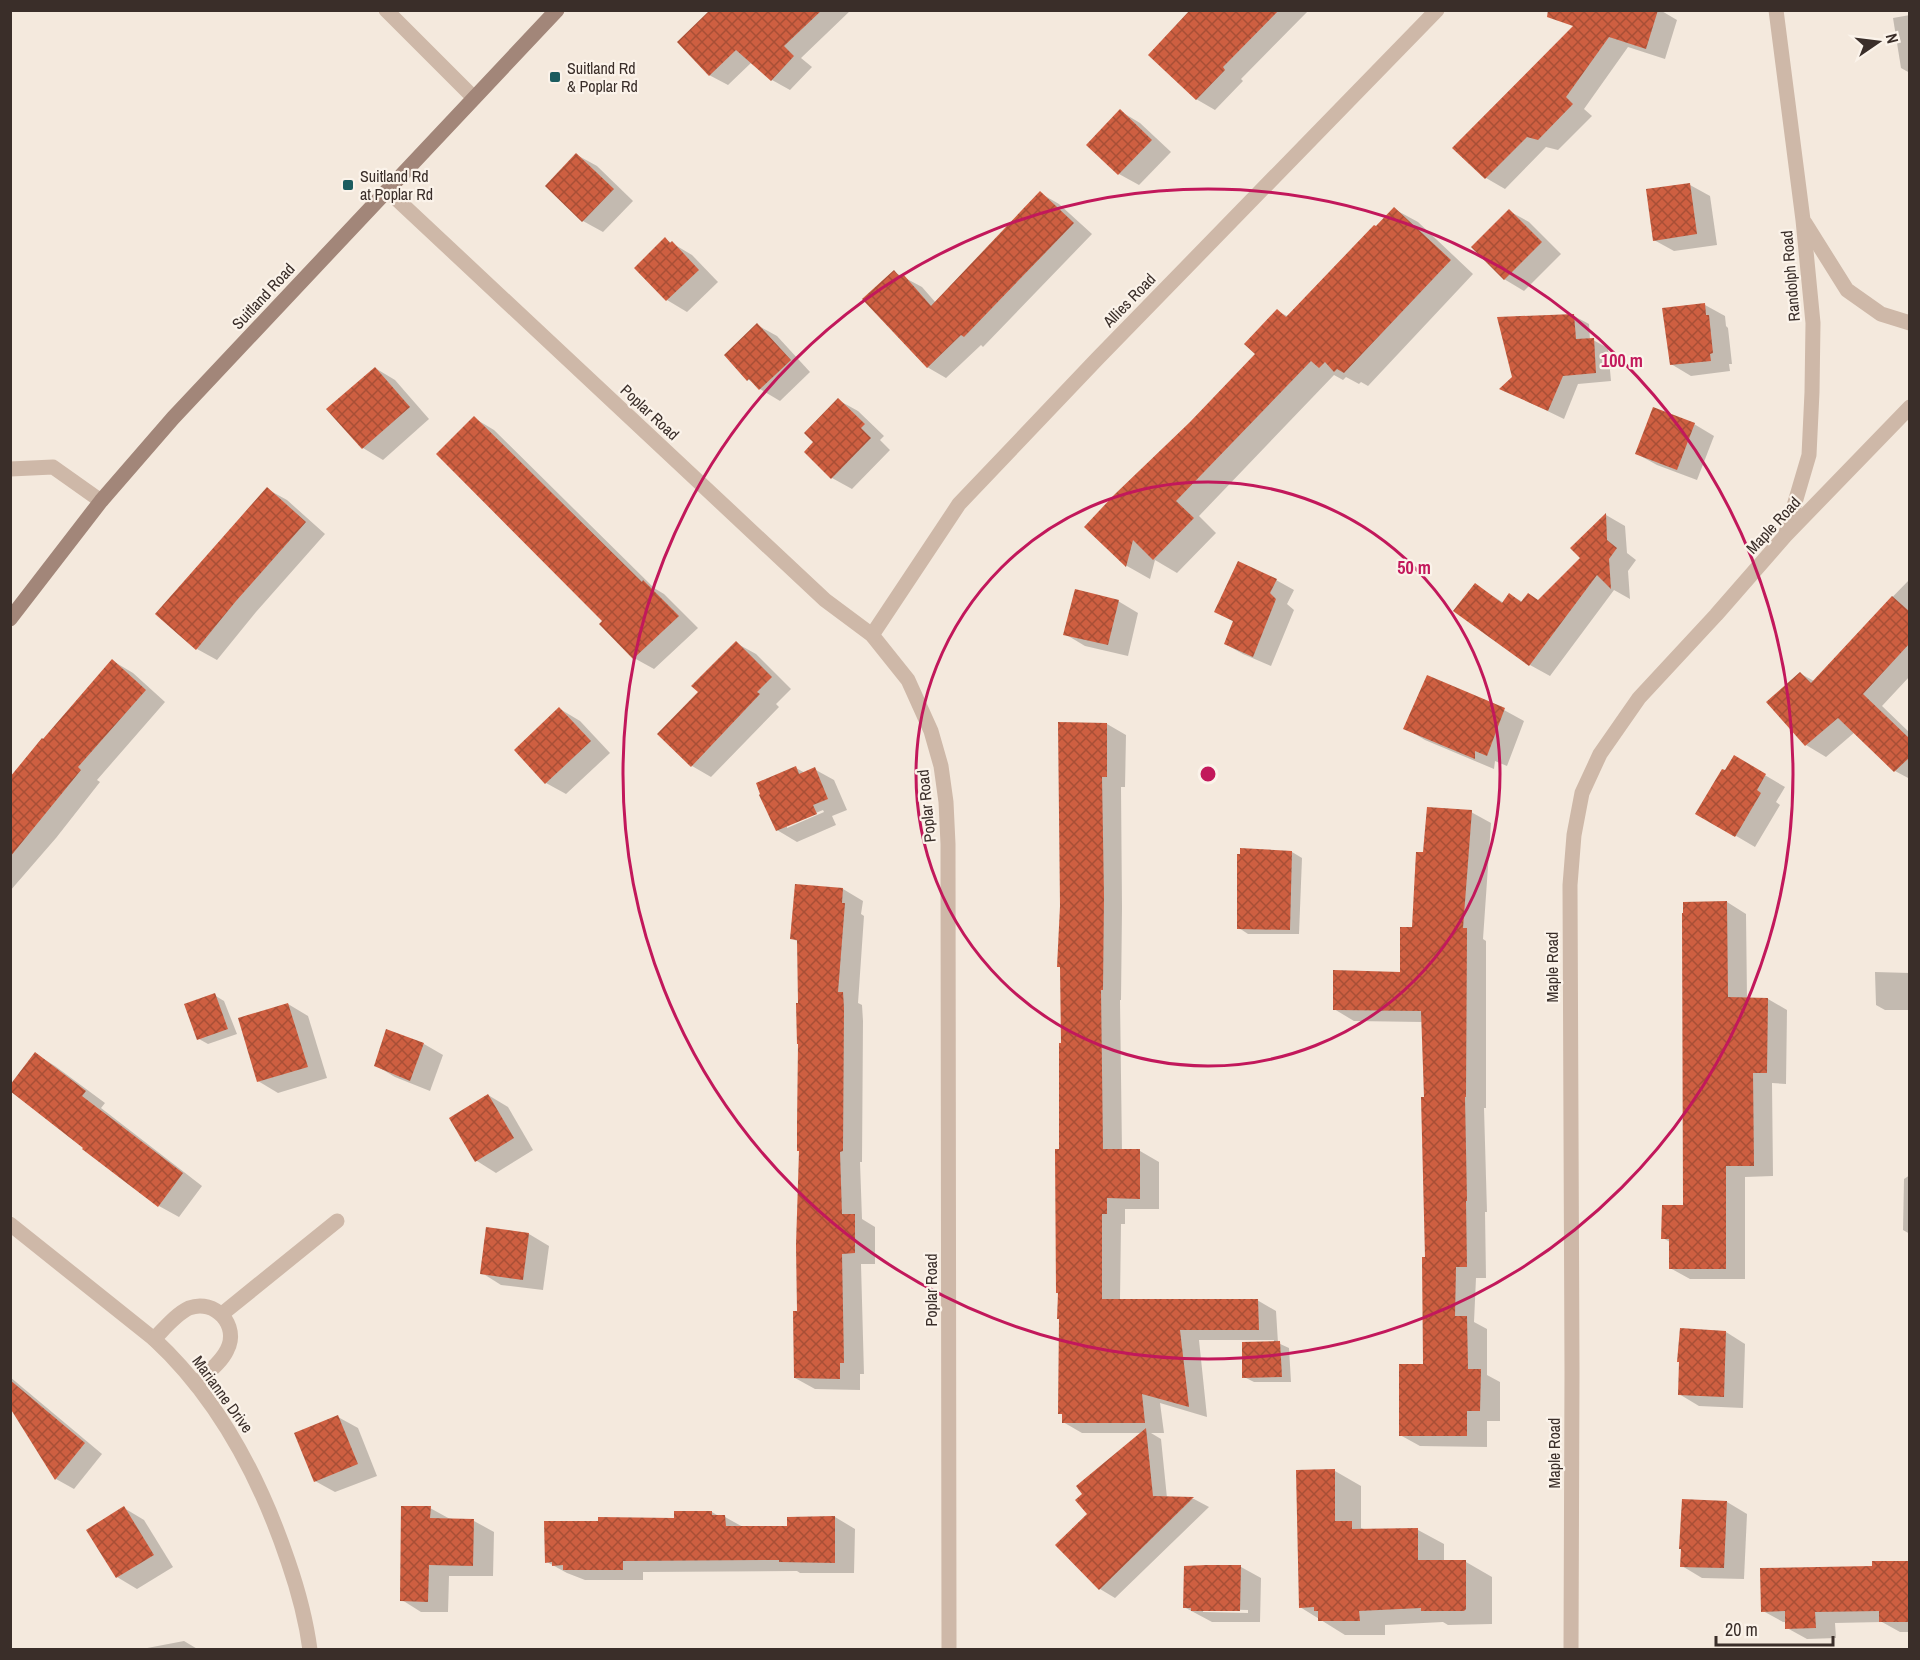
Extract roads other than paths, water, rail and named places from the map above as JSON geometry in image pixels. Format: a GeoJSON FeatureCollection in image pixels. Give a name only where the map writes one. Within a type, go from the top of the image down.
{"type":"FeatureCollection","features":[{"type":"Feature","properties":{"kind":"main road","name":"Suitland Road"},"geometry":{"type":"LineString","coordinates":[[10,619],[101,501],[173,418],[557,10]]}},
{"type":"Feature","properties":{"kind":"street"},"geometry":{"type":"LineString","coordinates":[[386,10],[474,98]]}},
{"type":"Feature","properties":{"kind":"street","name":"Allies Road"},"geometry":{"type":"LineString","coordinates":[[872,635],[959,504],[1437,10]]}},
{"type":"Feature","properties":{"kind":"street","name":"Randolph Road"},"geometry":{"type":"LineString","coordinates":[[1776,10],[1803,220],[1813,323],[1809,455],[1785,536]]}},
{"type":"Feature","properties":{"kind":"street","name":"Poplar Road"},"geometry":{"type":"LineString","coordinates":[[388,190],[817,592],[872,635],[908,680],[932,731],[941,766],[946,802],[949,930],[949,1650]]}},
{"type":"Feature","properties":{"kind":"street"},"geometry":{"type":"LineString","coordinates":[[1803,220],[1847,290],[1881,314],[1910,323]]}},
{"type":"Feature","properties":{"kind":"street","name":"Maple Road"},"geometry":{"type":"LineString","coordinates":[[1571,1650],[1570,885],[1574,835],[1582,793],[1600,754],[1639,698],[1785,536],[1910,407]]}},
{"type":"Feature","properties":{"kind":"street"},"geometry":{"type":"LineString","coordinates":[[10,469],[53,467],[101,501]]}},
{"type":"Feature","properties":{"kind":"street"},"geometry":{"type":"LineString","coordinates":[[222,1314],[337,1221]]}},
{"type":"Feature","properties":{"kind":"street","name":"Marianne Drive"},"geometry":{"type":"LineString","coordinates":[[10,1224],[173,1356],[226,1424],[245,1458],[279,1535],[307,1625],[310,1650]]}},
{"type":"Feature","properties":{"kind":"street"},"geometry":{"type":"LineString","coordinates":[[154,1339],[189,1309],[199,1306],[213,1308],[222,1314],[232,1333],[228,1349],[196,1384]]}},
{"type":"Feature","properties":{"kind":"place","name":"Suitland Rd & Poplar Rd"},"geometry":{"type":"Point","coordinates":[555,77]}},
{"type":"Feature","properties":{"kind":"place","name":"Suitland Rd at Poplar Rd"},"geometry":{"type":"Point","coordinates":[348,185]}}]}
